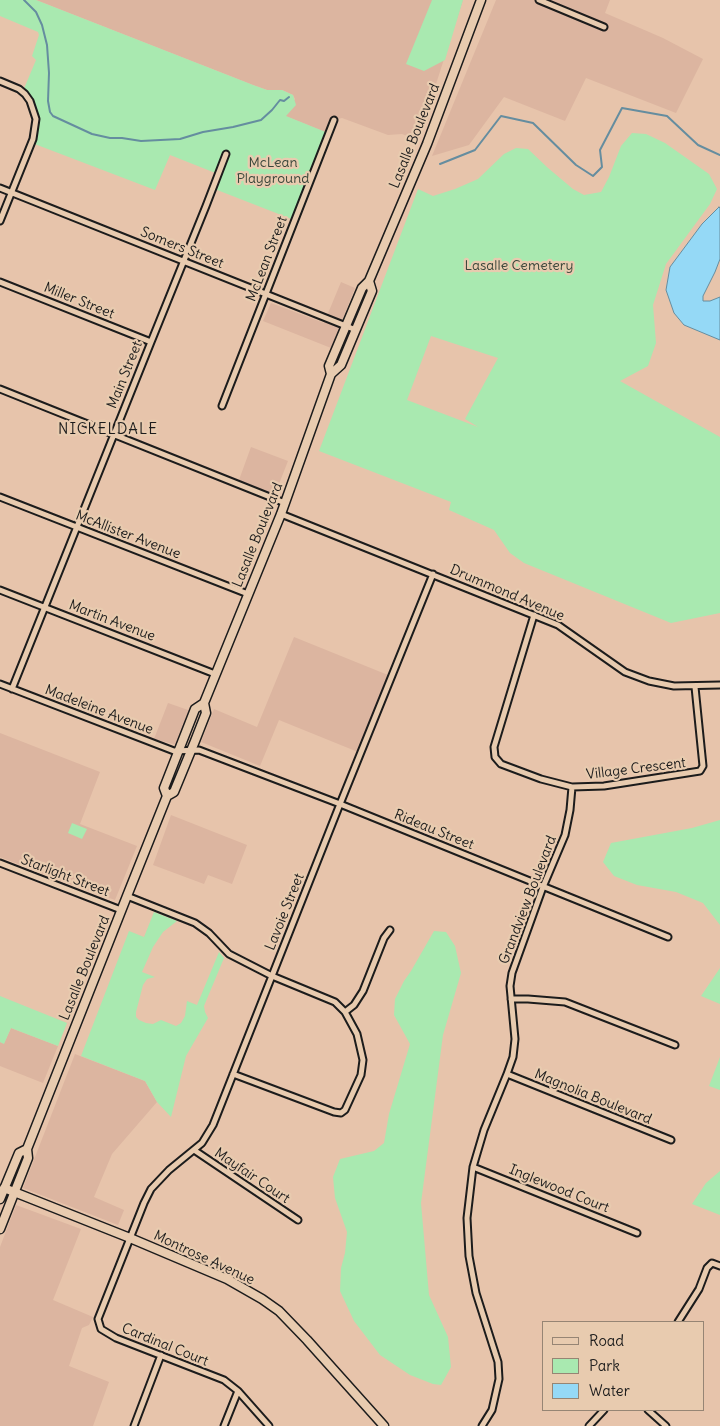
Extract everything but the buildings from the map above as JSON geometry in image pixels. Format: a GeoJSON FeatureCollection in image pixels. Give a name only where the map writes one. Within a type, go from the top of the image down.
{"type":"FeatureCollection","features":[{"type":"Feature","properties":{"kind":"main road","name":"Lasalle Boulevard"},"geometry":{"type":"LineString","coordinates":[[331,374],[329,366],[427,144],[481,0]]}},
{"type":"Feature","properties":{"kind":"main road","name":"Lasalle Boulevard"},"geometry":{"type":"LineString","coordinates":[[0,1229],[28,1158],[27,1149],[121,910],[167,796],[174,792],[206,713],[204,704],[281,514],[331,374],[341,365],[372,291],[368,281]]}},
{"type":"Feature","properties":{"kind":"main road","name":"Lasalle Boulevard"},"geometry":{"type":"LineString","coordinates":[[167,796],[164,788],[195,709],[204,704]]}},
{"type":"Feature","properties":{"kind":"main road","name":"Lasalle Boulevard"},"geometry":{"type":"LineString","coordinates":[[0,1200],[2,1188],[19,1153],[27,1149]]}},
{"type":"Feature","properties":{"kind":"main road","name":"Montrose Avenue"},"geometry":{"type":"LineString","coordinates":[[2,1188],[130,1238],[227,1279],[262,1298],[279,1311],[307,1340],[384,1426]]}},
{"type":"Feature","properties":{"kind":"street"},"geometry":{"type":"LineString","coordinates":[[539,0],[604,27]]}},
{"type":"Feature","properties":{"kind":"street"},"geometry":{"type":"LineString","coordinates":[[0,81],[25,94],[30,101],[36,119],[33,139],[0,221]]}},
{"type":"Feature","properties":{"kind":"street","name":"McLean Street"},"geometry":{"type":"LineString","coordinates":[[222,406],[334,120]]}},
{"type":"Feature","properties":{"kind":"street","name":"Main Street"},"geometry":{"type":"LineString","coordinates":[[12,689],[226,154]]}},
{"type":"Feature","properties":{"kind":"street","name":"Somers Street"},"geometry":{"type":"LineString","coordinates":[[0,188],[356,330]]}},
{"type":"Feature","properties":{"kind":"street","name":"Miller Street"},"geometry":{"type":"LineString","coordinates":[[0,282],[151,342]]}},
{"type":"Feature","properties":{"kind":"street"},"geometry":{"type":"LineString","coordinates":[[0,390],[285,503]]}},
{"type":"Feature","properties":{"kind":"street","name":"McAllister Avenue"},"geometry":{"type":"LineString","coordinates":[[0,497],[248,594]]}},
{"type":"Feature","properties":{"kind":"street","name":"Drummond Avenue"},"geometry":{"type":"LineString","coordinates":[[281,514],[558,625],[625,672],[649,681],[674,686],[720,685]]}},
{"type":"Feature","properties":{"kind":"street","name":"Lavoie Street"},"geometry":{"type":"LineString","coordinates":[[130,1238],[144,1203],[152,1189],[170,1170],[202,1144],[213,1125],[433,574]]}},
{"type":"Feature","properties":{"kind":"street","name":"Martin Avenue"},"geometry":{"type":"LineString","coordinates":[[0,590],[216,674]]}},
{"type":"Feature","properties":{"kind":"street","name":"Village Crescent"},"geometry":{"type":"LineString","coordinates":[[534,615],[494,747],[495,757],[501,764],[541,779],[572,787],[604,786],[700,771],[703,766],[695,687]]}},
{"type":"Feature","properties":{"kind":"street","name":"Madeleine Avenue"},"geometry":{"type":"LineString","coordinates":[[0,684],[174,751],[191,750]]}},
{"type":"Feature","properties":{"kind":"street","name":"Rideau Street"},"geometry":{"type":"LineString","coordinates":[[191,750],[200,750],[340,804],[668,937]]}},
{"type":"Feature","properties":{"kind":"street","name":"Grandview Boulevard"},"geometry":{"type":"LineString","coordinates":[[482,1426],[492,1410],[499,1379],[498,1362],[476,1293],[469,1256],[466,1218],[473,1167],[484,1130],[513,1057],[515,1039],[510,986],[512,973],[565,835],[572,787]]}},
{"type":"Feature","properties":{"kind":"street","name":"Starlight Street"},"geometry":{"type":"LineString","coordinates":[[0,863],[121,910]]}},
{"type":"Feature","properties":{"kind":"street"},"geometry":{"type":"LineString","coordinates":[[127,896],[195,923],[209,933],[229,954],[272,976],[334,1002],[345,1012],[357,1034],[362,1060],[361,1075],[346,1110],[341,1113],[233,1074]]}},
{"type":"Feature","properties":{"kind":"street"},"geometry":{"type":"LineString","coordinates":[[345,1012],[354,1005],[364,991],[384,938],[390,930]]}},
{"type":"Feature","properties":{"kind":"street"},"geometry":{"type":"LineString","coordinates":[[511,999],[565,1002],[675,1045]]}},
{"type":"Feature","properties":{"kind":"street","name":"Magnolia Boulevard"},"geometry":{"type":"LineString","coordinates":[[507,1074],[671,1140]]}},
{"type":"Feature","properties":{"kind":"street","name":"Mayfair Court"},"geometry":{"type":"LineString","coordinates":[[194,1150],[298,1220]]}},
{"type":"Feature","properties":{"kind":"street","name":"Inglewood Court"},"geometry":{"type":"LineString","coordinates":[[473,1167],[637,1233]]}},
{"type":"Feature","properties":{"kind":"street","name":"Cardinal Court"},"geometry":{"type":"LineString","coordinates":[[130,1238],[98,1319],[100,1329],[116,1338],[224,1380],[238,1391],[269,1426]]}},
{"type":"Feature","properties":{"kind":"street"},"geometry":{"type":"LineString","coordinates":[[679,1321],[699,1289],[707,1268],[712,1263],[720,1266]]}},
{"type":"Feature","properties":{"kind":"street"},"geometry":{"type":"LineString","coordinates":[[134,1426],[161,1355]]}},
{"type":"Feature","properties":{"kind":"street"},"geometry":{"type":"LineString","coordinates":[[224,1426],[238,1391]]}},
{"type":"Feature","properties":{"kind":"street"},"geometry":{"type":"LineString","coordinates":[[589,1426],[603,1411]]}},
{"type":"Feature","properties":{"kind":"street"},"geometry":{"type":"LineString","coordinates":[[649,1411],[666,1426]]}},
{"type":"Feature","properties":{"kind":"shaded area"},"geometry":{"type":"Polygon","coordinates":[[[36,0],[463,0],[418,140],[402,134],[388,135],[342,118],[333,120],[328,133],[285,116],[295,99],[293,95],[282,90],[267,90],[253,85],[36,0]]]}},
{"type":"Feature","properties":{"kind":"shaded area"},"geometry":{"type":"Polygon","coordinates":[[[496,0],[610,0],[605,13],[663,38],[703,59],[676,113],[586,78],[565,121],[504,97],[469,145],[432,156],[496,0]]]}},
{"type":"Feature","properties":{"kind":"shaded area"},"geometry":{"type":"Polygon","coordinates":[[[341,282],[355,288],[331,348],[263,321],[271,303],[324,323],[341,282]]]}},
{"type":"Feature","properties":{"kind":"shaded area"},"geometry":{"type":"Polygon","coordinates":[[[251,447],[288,461],[275,494],[239,480],[251,447]]]}},
{"type":"Feature","properties":{"kind":"shaded area"},"geometry":{"type":"Polygon","coordinates":[[[294,637],[388,675],[358,752],[279,720],[260,766],[201,742],[214,709],[257,727],[294,637]]]}},
{"type":"Feature","properties":{"kind":"shaded area"},"geometry":{"type":"Polygon","coordinates":[[[168,703],[191,711],[177,745],[154,739],[168,703]]]}},
{"type":"Feature","properties":{"kind":"shaded area"},"geometry":{"type":"Polygon","coordinates":[[[0,733],[100,772],[80,824],[137,846],[115,900],[0,857],[0,733]]]}},
{"type":"Feature","properties":{"kind":"shaded area"},"geometry":{"type":"Polygon","coordinates":[[[171,815],[247,845],[232,884],[208,875],[204,884],[153,865],[171,815]]]}},
{"type":"Feature","properties":{"kind":"shaded area"},"geometry":{"type":"Polygon","coordinates":[[[11,1028],[58,1046],[43,1083],[0,1066],[0,1042],[4,1043],[11,1028]]]}},
{"type":"Feature","properties":{"kind":"shaded area"},"geometry":{"type":"Polygon","coordinates":[[[75,1054],[145,1081],[157,1102],[112,1154],[94,1197],[124,1210],[118,1225],[23,1188],[75,1054]]]}},
{"type":"Feature","properties":{"kind":"shaded area"},"geometry":{"type":"Polygon","coordinates":[[[16,1205],[81,1229],[53,1300],[93,1317],[89,1325],[82,1328],[69,1366],[109,1382],[93,1426],[0,1426],[0,1247],[16,1205]]]}},
{"type":"Feature","properties":{"kind":"green space","name":"McLean Playground"},"geometry":{"type":"Polygon","coordinates":[[[0,0],[36,0],[253,85],[267,90],[282,90],[293,95],[296,105],[286,116],[328,133],[294,220],[212,188],[218,174],[170,155],[155,190],[32,143],[36,118],[23,91],[36,60],[32,56],[39,35],[38,32],[0,16],[0,0]]]}},
{"type":"Feature","properties":{"kind":"green space"},"geometry":{"type":"Polygon","coordinates":[[[432,0],[463,0],[445,60],[424,71],[406,64],[432,0]]]}},
{"type":"Feature","properties":{"kind":"green space","name":"Lasalle Cemetery"},"geometry":{"type":"Polygon","coordinates":[[[632,133],[646,134],[665,143],[709,174],[717,189],[710,204],[666,264],[653,305],[656,343],[648,366],[620,381],[720,437],[720,613],[671,623],[524,563],[510,553],[494,530],[449,510],[451,502],[319,451],[418,189],[433,196],[455,189],[478,179],[504,154],[516,148],[528,149],[573,189],[584,195],[601,192],[621,146],[632,133]],[[431,336],[407,400],[478,427],[465,419],[498,358],[431,336]]]}},
{"type":"Feature","properties":{"kind":"green space"},"geometry":{"type":"Polygon","coordinates":[[[720,820],[720,925],[703,903],[676,892],[637,885],[614,876],[603,862],[611,843],[692,828],[720,820]]]}},
{"type":"Feature","properties":{"kind":"green space"},"geometry":{"type":"Polygon","coordinates":[[[72,823],[87,829],[82,839],[68,833],[72,823]]]}},
{"type":"Feature","properties":{"kind":"green space"},"geometry":{"type":"Polygon","coordinates":[[[154,912],[177,921],[163,932],[153,947],[142,972],[155,977],[147,979],[143,985],[136,1012],[136,1017],[139,1020],[153,1024],[161,1020],[176,1026],[181,1023],[185,1016],[187,1001],[197,1005],[219,952],[224,958],[204,1006],[208,1018],[186,1056],[171,1117],[157,1102],[145,1081],[81,1056],[129,931],[144,937],[154,912]]]}},
{"type":"Feature","properties":{"kind":"green space"},"geometry":{"type":"Polygon","coordinates":[[[434,931],[446,932],[455,946],[461,973],[443,1035],[421,1203],[429,1295],[448,1337],[451,1367],[441,1385],[433,1384],[410,1375],[380,1355],[354,1321],[340,1291],[341,1268],[347,1232],[335,1198],[333,1177],[340,1159],[374,1151],[384,1143],[389,1114],[410,1044],[394,1015],[395,999],[434,931]]]}},
{"type":"Feature","properties":{"kind":"green space"},"geometry":{"type":"Polygon","coordinates":[[[720,968],[720,1004],[701,996],[720,968]]]}},
{"type":"Feature","properties":{"kind":"green space"},"geometry":{"type":"Polygon","coordinates":[[[0,996],[67,1023],[58,1046],[11,1028],[4,1044],[0,1042],[0,996]]]}},
{"type":"Feature","properties":{"kind":"green space"},"geometry":{"type":"Polygon","coordinates":[[[720,1057],[720,1090],[709,1086],[720,1057]]]}},
{"type":"Feature","properties":{"kind":"green space"},"geometry":{"type":"Polygon","coordinates":[[[720,1171],[720,1215],[692,1204],[706,1183],[720,1171]]]}},
{"type":"Feature","properties":{"kind":"water"},"geometry":{"type":"Polygon","coordinates":[[[719,207],[720,259],[703,296],[703,301],[710,301],[720,297],[720,340],[684,325],[674,313],[666,290],[670,267],[702,224],[719,207]]]}},
{"type":"Feature","properties":{"kind":"waterway"},"geometry":{"type":"LineString","coordinates":[[24,0],[36,12],[42,25],[47,45],[48,101],[50,112],[53,116],[92,134],[141,141],[180,139],[203,132],[261,120],[280,100],[284,101],[289,97]]}},
{"type":"Feature","properties":{"kind":"waterway"},"geometry":{"type":"LineString","coordinates":[[440,164],[475,150],[501,116],[533,123],[576,165],[593,176],[602,167],[600,150],[622,108],[667,116],[698,145],[720,155]]}},
{"type":"Feature","properties":{"kind":"district","name":"NICKELDALE"},"geometry":{"type":"Point","coordinates":[108,430]}}]}
